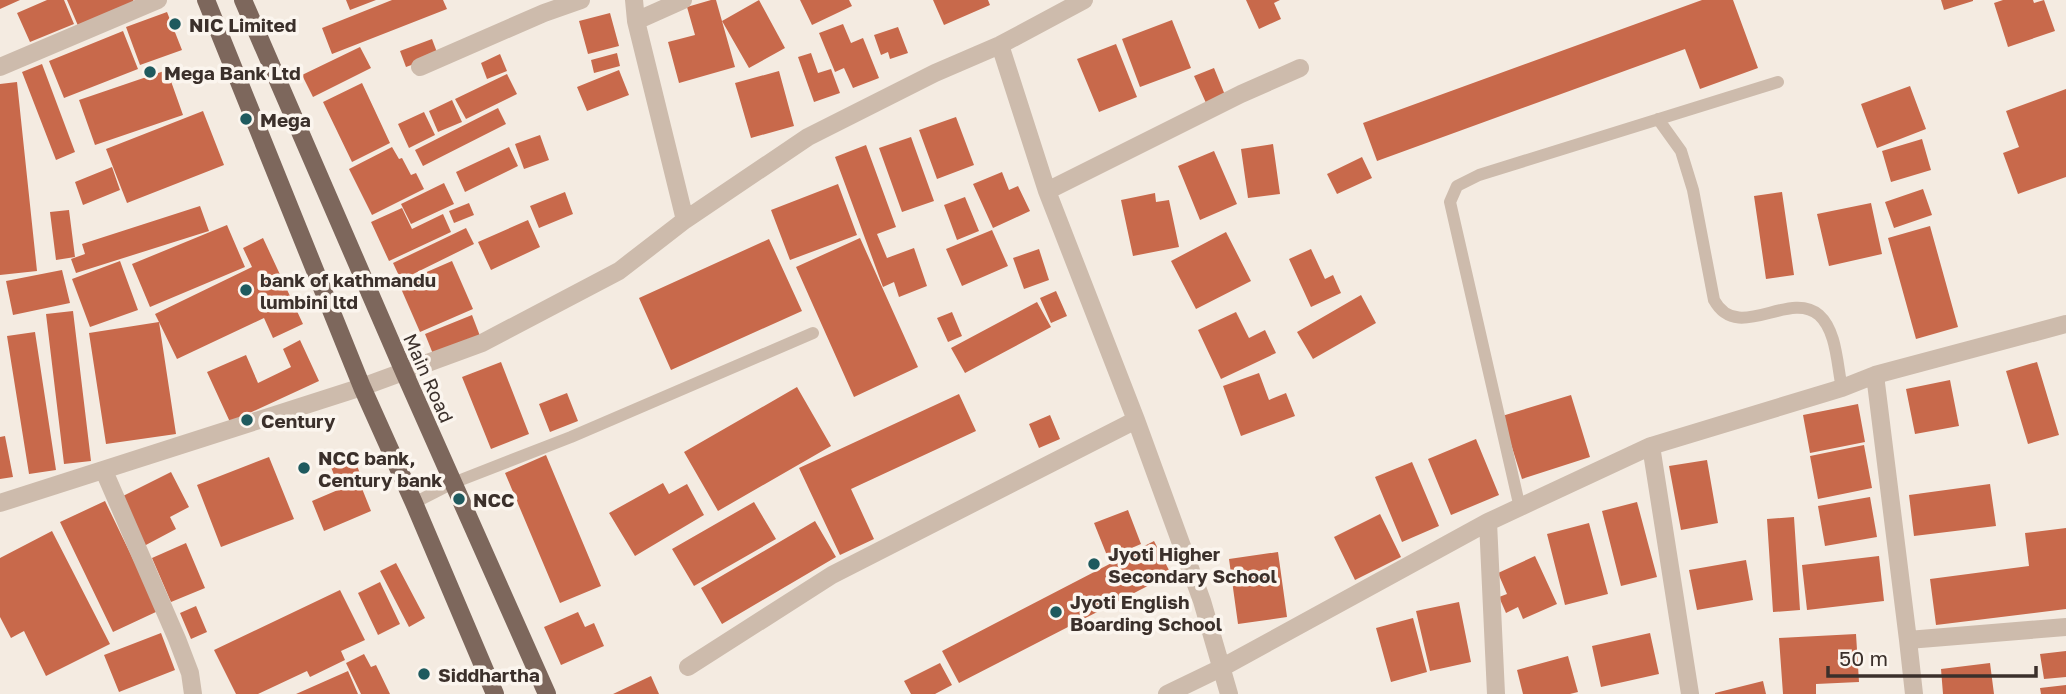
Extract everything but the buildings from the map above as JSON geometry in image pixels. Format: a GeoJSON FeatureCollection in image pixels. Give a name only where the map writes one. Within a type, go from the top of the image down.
{"type":"FeatureCollection","features":[{"type":"Feature","properties":{"kind":"main road"},"geometry":{"type":"LineString","coordinates":[[206,0],[362,387],[495,694]]}},
{"type":"Feature","properties":{"kind":"main road","name":"Main Road"},"geometry":{"type":"LineString","coordinates":[[243,0],[547,694]]}},
{"type":"Feature","properties":{"kind":"street"},"geometry":{"type":"LineString","coordinates":[[0,66],[158,0]]}},
{"type":"Feature","properties":{"kind":"street"},"geometry":{"type":"LineString","coordinates":[[420,68],[544,13],[581,0]]}},
{"type":"Feature","properties":{"kind":"street"},"geometry":{"type":"LineString","coordinates":[[634,0],[636,21],[685,220]]}},
{"type":"Feature","properties":{"kind":"street"},"geometry":{"type":"LineString","coordinates":[[636,21],[683,0]]}},
{"type":"Feature","properties":{"kind":"street"},"geometry":{"type":"LineString","coordinates":[[0,503],[362,387],[482,343],[619,271],[685,220],[808,137],[934,73],[1000,45],[1084,0]]}},
{"type":"Feature","properties":{"kind":"street"},"geometry":{"type":"LineString","coordinates":[[1000,45],[1047,191],[1136,420],[1202,601],[1229,694]]}},
{"type":"Feature","properties":{"kind":"street"},"geometry":{"type":"LineString","coordinates":[[1047,191],[1241,94],[1300,68]]}},
{"type":"Feature","properties":{"kind":"street"},"geometry":{"type":"LineString","coordinates":[[1167,694],[1223,667],[1488,522],[1651,446],[1875,375],[2066,324]]}},
{"type":"Feature","properties":{"kind":"street"},"geometry":{"type":"LineString","coordinates":[[1875,375],[1914,694]]}},
{"type":"Feature","properties":{"kind":"street"},"geometry":{"type":"LineString","coordinates":[[688,667],[832,575],[1136,420]]}},
{"type":"Feature","properties":{"kind":"street"},"geometry":{"type":"LineString","coordinates":[[1651,446],[1690,694]]}},
{"type":"Feature","properties":{"kind":"street"},"geometry":{"type":"LineString","coordinates":[[104,471],[177,639],[190,673],[193,694]]}},
{"type":"Feature","properties":{"kind":"street"},"geometry":{"type":"LineString","coordinates":[[1488,522],[1496,694]]}},
{"type":"Feature","properties":{"kind":"street"},"geometry":{"type":"LineString","coordinates":[[1908,640],[2066,627]]}},
{"type":"Feature","properties":{"kind":"lane"},"geometry":{"type":"LineString","coordinates":[[1520,508],[1450,202],[1457,186],[1479,175],[1778,82]]}},
{"type":"Feature","properties":{"kind":"lane"},"geometry":{"type":"LineString","coordinates":[[1658,120],[1681,151],[1693,190],[1714,300],[1721,312],[1736,319],[1799,308],[1818,314],[1830,332],[1842,387]]}},
{"type":"Feature","properties":{"kind":"lane"},"geometry":{"type":"LineString","coordinates":[[414,503],[453,483],[571,438],[813,333]]}},
{"type":"Feature","properties":{"kind":"place","name":"NIC Limited"},"geometry":{"type":"Point","coordinates":[175,24]}},
{"type":"Feature","properties":{"kind":"place","name":"Mega Bank Ltd"},"geometry":{"type":"Point","coordinates":[150,72]}},
{"type":"Feature","properties":{"kind":"place","name":"Mega"},"geometry":{"type":"Point","coordinates":[246,119]}},
{"type":"Feature","properties":{"kind":"place","name":"bank of kathmandu lumbini ltd"},"geometry":{"type":"Point","coordinates":[246,290]}},
{"type":"Feature","properties":{"kind":"place","name":"Century"},"geometry":{"type":"Point","coordinates":[247,420]}},
{"type":"Feature","properties":{"kind":"place","name":"NCC bank, Century bank"},"geometry":{"type":"Point","coordinates":[304,468]}},
{"type":"Feature","properties":{"kind":"place","name":"NCC"},"geometry":{"type":"Point","coordinates":[459,499]}},
{"type":"Feature","properties":{"kind":"place","name":"Jyoti Higher Secondary School"},"geometry":{"type":"Point","coordinates":[1094,564]}},
{"type":"Feature","properties":{"kind":"place","name":"Jyoti English Boarding School"},"geometry":{"type":"Point","coordinates":[1056,612]}},
{"type":"Feature","properties":{"kind":"place","name":"Siddhartha"},"geometry":{"type":"Point","coordinates":[424,674]}}]}
